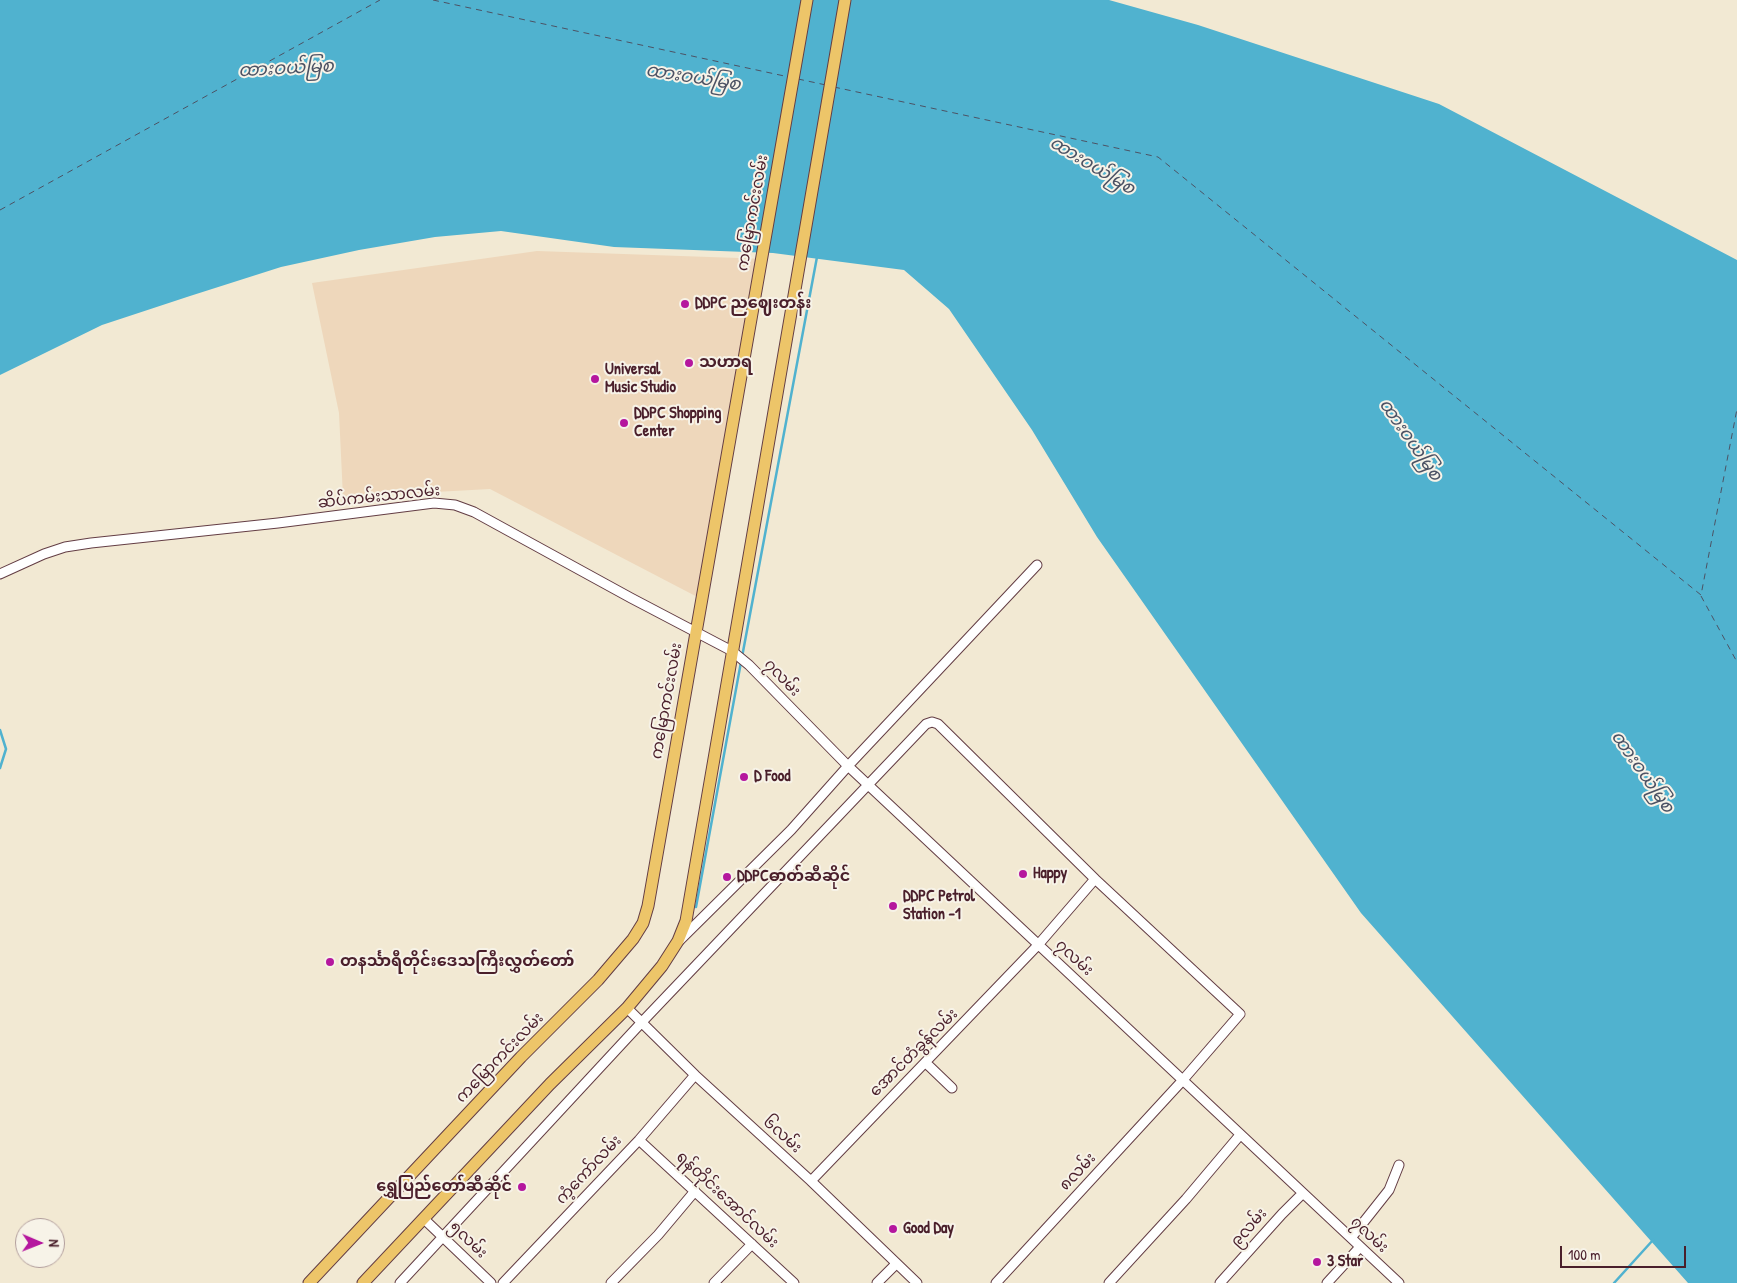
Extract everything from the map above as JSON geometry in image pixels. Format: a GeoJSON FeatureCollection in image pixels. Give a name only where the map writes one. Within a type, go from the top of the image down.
{"type":"FeatureCollection","features":[{"type":"Feature","properties":{"kind":"main road","name":"ကမြောကင်းလမ်း"},"geometry":{"type":"LineString","coordinates":[[309,1283],[521,1057],[598,980],[633,939],[643,923],[648,906],[808,0]]}},
{"type":"Feature","properties":{"kind":"main road"},"geometry":{"type":"LineString","coordinates":[[363,1283],[550,1084],[627,1008],[678,942],[686,921],[845,0]]}},
{"type":"Feature","properties":{"kind":"street","name":"ဆိပ်ကမ်းသာလမ်း"},"geometry":{"type":"LineString","coordinates":[[0,574],[44,554],[65,547],[434,504],[455,505],[474,512],[732,651]]}},
{"type":"Feature","properties":{"kind":"street"},"geometry":{"type":"LineString","coordinates":[[678,942],[791,830],[848,766],[1037,565]]}},
{"type":"Feature","properties":{"kind":"street","name":"၇လမ်း"},"geometry":{"type":"LineString","coordinates":[[732,651],[749,665],[868,785],[1399,1283]]}},
{"type":"Feature","properties":{"kind":"street"},"geometry":{"type":"LineString","coordinates":[[400,1283],[642,1022],[926,724],[932,722],[938,724],[1095,879]]}},
{"type":"Feature","properties":{"kind":"street","name":"အောင်တံခွန်လမ်း"},"geometry":{"type":"LineString","coordinates":[[811,1181],[1038,945],[1095,879]]}},
{"type":"Feature","properties":{"kind":"street","name":"၈လမ်း"},"geometry":{"type":"LineString","coordinates":[[996,1283],[1182,1081],[1240,1014],[1095,879]]}},
{"type":"Feature","properties":{"kind":"street","name":"၆လမ်း"},"geometry":{"type":"LineString","coordinates":[[627,1008],[695,1075],[811,1181],[918,1283]]}},
{"type":"Feature","properties":{"kind":"street"},"geometry":{"type":"LineString","coordinates":[[926,1063],[952,1088]]}},
{"type":"Feature","properties":{"kind":"street","name":"ကံ့ကော်လမ်း"},"geometry":{"type":"LineString","coordinates":[[503,1283],[639,1140],[695,1075]]}},
{"type":"Feature","properties":{"kind":"street"},"geometry":{"type":"LineString","coordinates":[[1109,1283],[1186,1199],[1240,1135]]}},
{"type":"Feature","properties":{"kind":"street","name":"ရန်တိုင်းအောင်လမ်း"},"geometry":{"type":"LineString","coordinates":[[639,1140],[794,1283]]}},
{"type":"Feature","properties":{"kind":"street"},"geometry":{"type":"LineString","coordinates":[[1351,1238],[1389,1190],[1399,1165]]}},
{"type":"Feature","properties":{"kind":"street"},"geometry":{"type":"LineString","coordinates":[[611,1283],[658,1235],[695,1191]]}},
{"type":"Feature","properties":{"kind":"street","name":"၉လမ်း"},"geometry":{"type":"LineString","coordinates":[[1220,1283],[1302,1194]]}},
{"type":"Feature","properties":{"kind":"street","name":"၅လမ်း"},"geometry":{"type":"LineString","coordinates":[[424,1219],[491,1283]]}},
{"type":"Feature","properties":{"kind":"street"},"geometry":{"type":"LineString","coordinates":[[714,1283],[752,1244]]}},
{"type":"Feature","properties":{"kind":"street"},"geometry":{"type":"LineString","coordinates":[[1326,1283],[1360,1247]]}},
{"type":"Feature","properties":{"kind":"street"},"geometry":{"type":"LineString","coordinates":[[877,1283],[896,1264]]}},
{"type":"Feature","properties":{"kind":"shaded area"},"geometry":{"type":"Polygon","coordinates":[[[537,251],[767,259],[707,602],[490,489],[343,497],[339,413],[312,283],[537,251]]]}},
{"type":"Feature","properties":{"kind":"water","name":"ထားဝယ်မြစ"},"geometry":{"type":"Polygon","coordinates":[[[0,0],[1109,0],[1198,25],[1439,104],[1737,260],[1737,1283],[1688,1283],[1361,913],[1097,537],[1032,430],[949,309],[904,270],[773,253],[614,247],[501,231],[435,237],[359,250],[281,267],[102,325],[0,375],[0,0]]]}},
{"type":"Feature","properties":{"kind":"waterway"},"geometry":{"type":"LineString","coordinates":[[742,657],[817,257]]}},
{"type":"Feature","properties":{"kind":"waterway"},"geometry":{"type":"LineString","coordinates":[[696,907],[741,662]]}},
{"type":"Feature","properties":{"kind":"waterway"},"geometry":{"type":"LineString","coordinates":[[0,730],[6,749],[0,768]]}},
{"type":"Feature","properties":{"kind":"waterway"},"geometry":{"type":"LineString","coordinates":[[1614,1283],[1653,1240]]}},
{"type":"Feature","properties":{"kind":"ferry route"},"geometry":{"type":"LineString","coordinates":[[0,210],[380,0]]}},
{"type":"Feature","properties":{"kind":"ferry route"},"geometry":{"type":"LineString","coordinates":[[433,0],[789,77]]}},
{"type":"Feature","properties":{"kind":"ferry route"},"geometry":{"type":"LineString","coordinates":[[798,79],[826,85]]}},
{"type":"Feature","properties":{"kind":"ferry route"},"geometry":{"type":"LineString","coordinates":[[834,87],[1158,157],[1701,595],[1737,409]]}},
{"type":"Feature","properties":{"kind":"ferry route"},"geometry":{"type":"LineString","coordinates":[[1701,596],[1737,662]]}},
{"type":"Feature","properties":{"kind":"place","name":"DDPC ညဈေးတန်း"},"geometry":{"type":"Point","coordinates":[685,304]}},
{"type":"Feature","properties":{"kind":"place","name":"သဟာရ"},"geometry":{"type":"Point","coordinates":[689,363]}},
{"type":"Feature","properties":{"kind":"place","name":"Universal Music Studio"},"geometry":{"type":"Point","coordinates":[595,379]}},
{"type":"Feature","properties":{"kind":"place","name":"DDPC Shopping Center"},"geometry":{"type":"Point","coordinates":[624,423]}},
{"type":"Feature","properties":{"kind":"place","name":"D Food"},"geometry":{"type":"Point","coordinates":[744,777]}},
{"type":"Feature","properties":{"kind":"place","name":"Happy"},"geometry":{"type":"Point","coordinates":[1023,874]}},
{"type":"Feature","properties":{"kind":"place","name":"DDPCဓာတ်ဆီဆိုင်"},"geometry":{"type":"Point","coordinates":[727,877]}},
{"type":"Feature","properties":{"kind":"place","name":"DDPC Petrol Station -1"},"geometry":{"type":"Point","coordinates":[893,906]}},
{"type":"Feature","properties":{"kind":"place","name":"တနင်္သာရီတိုင်းဒေသကြီးလွှတ်တော်"},"geometry":{"type":"Point","coordinates":[330,962]}},
{"type":"Feature","properties":{"kind":"place","name":"ရွှေပြည်တော်ဆီဆိုင်"},"geometry":{"type":"Point","coordinates":[522,1187]}},
{"type":"Feature","properties":{"kind":"place","name":"Good Day"},"geometry":{"type":"Point","coordinates":[893,1229]}},
{"type":"Feature","properties":{"kind":"place","name":"3 Star"},"geometry":{"type":"Point","coordinates":[1317,1262]}}]}
